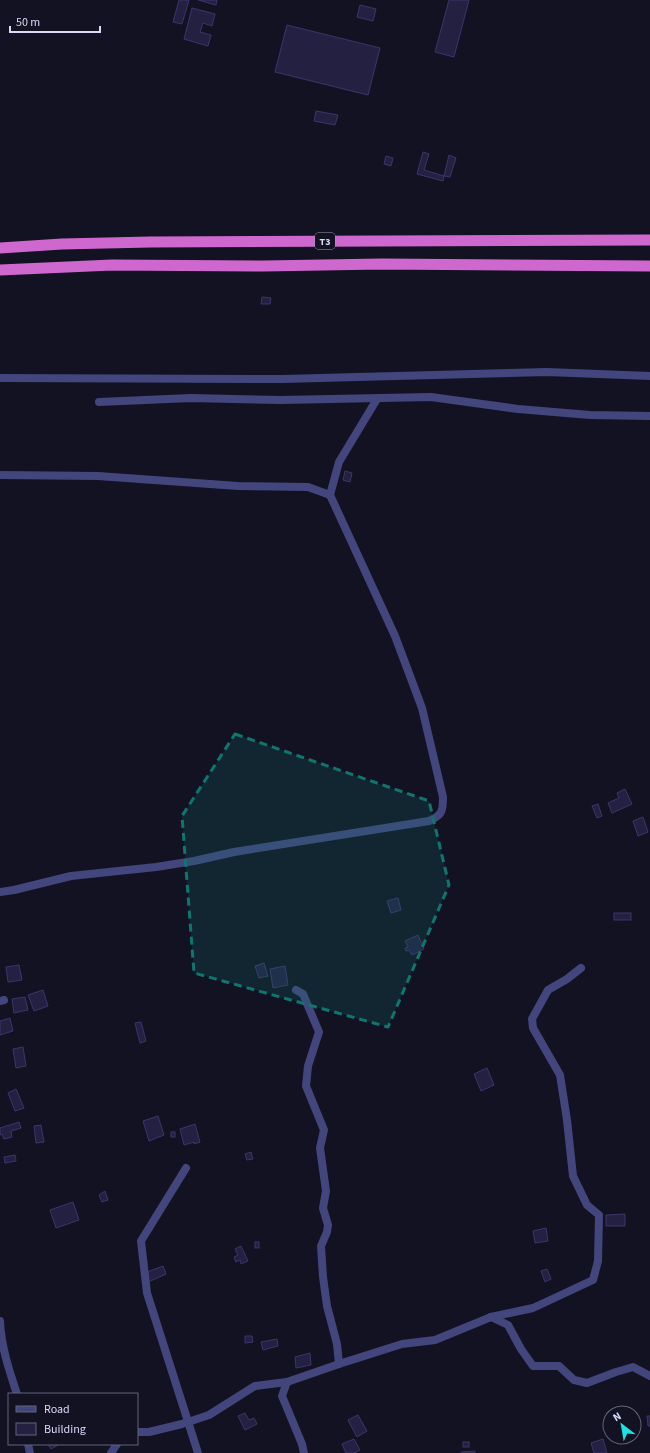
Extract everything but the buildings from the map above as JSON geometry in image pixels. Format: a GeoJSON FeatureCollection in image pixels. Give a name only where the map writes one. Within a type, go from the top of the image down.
{"type":"FeatureCollection","features":[{"type":"Feature","properties":{"kind":"highway","name":"T3"},"geometry":{"type":"LineString","coordinates":[[0,248],[62,244],[158,242],[650,240]]}},
{"type":"Feature","properties":{"kind":"highway","name":"T3"},"geometry":{"type":"LineString","coordinates":[[0,270],[112,265],[264,266],[389,264],[650,266]]}},
{"type":"Feature","properties":{"kind":"street"},"geometry":{"type":"LineString","coordinates":[[0,378],[282,379],[547,372],[650,376]]}},
{"type":"Feature","properties":{"kind":"street"},"geometry":{"type":"LineString","coordinates":[[99,402],[191,398],[281,400],[431,397],[518,409],[575,414],[650,416]]}},
{"type":"Feature","properties":{"kind":"street"},"geometry":{"type":"LineString","coordinates":[[0,892],[71,876],[194,861],[234,852],[429,821],[439,816],[443,809],[443,797],[422,708],[395,636],[330,495],[339,462],[377,399]]}},
{"type":"Feature","properties":{"kind":"street"},"geometry":{"type":"LineString","coordinates":[[0,475],[98,476],[238,486],[308,487],[330,495]]}},
{"type":"Feature","properties":{"kind":"street"},"geometry":{"type":"LineString","coordinates":[[138,1432],[149,1432],[209,1415],[255,1386],[287,1382],[402,1344],[435,1340],[491,1318],[533,1308],[593,1280],[598,1261],[599,1215],[587,1205],[573,1176],[560,1075],[533,1028],[532,1019],[548,990],[567,979],[580,968]]}},
{"type":"Feature","properties":{"kind":"street"},"geometry":{"type":"LineString","coordinates":[[296,990],[303,994],[319,1032],[308,1066],[306,1086],[324,1130],[320,1148],[326,1191],[323,1208],[328,1225],[327,1232],[321,1246],[322,1277],[340,1364]]}},
{"type":"Feature","properties":{"kind":"street"},"geometry":{"type":"LineString","coordinates":[[186,1168],[141,1241],[147,1293],[198,1453]]}},
{"type":"Feature","properties":{"kind":"street"},"geometry":{"type":"LineString","coordinates":[[491,1318],[508,1325],[521,1350],[533,1366],[559,1366],[574,1380],[587,1383],[633,1367],[650,1376]]}},
{"type":"Feature","properties":{"kind":"street"},"geometry":{"type":"LineString","coordinates":[[0,1321],[0,1332],[17,1393]]}},
{"type":"Feature","properties":{"kind":"street"},"geometry":{"type":"LineString","coordinates":[[287,1382],[282,1396],[302,1444],[304,1453]]}},
{"type":"Feature","properties":{"kind":"highlighted area"},"geometry":{"type":"Polygon","coordinates":[[[235,734],[429,801],[449,885],[388,1027],[194,973],[182,816],[235,734]]]}}]}
